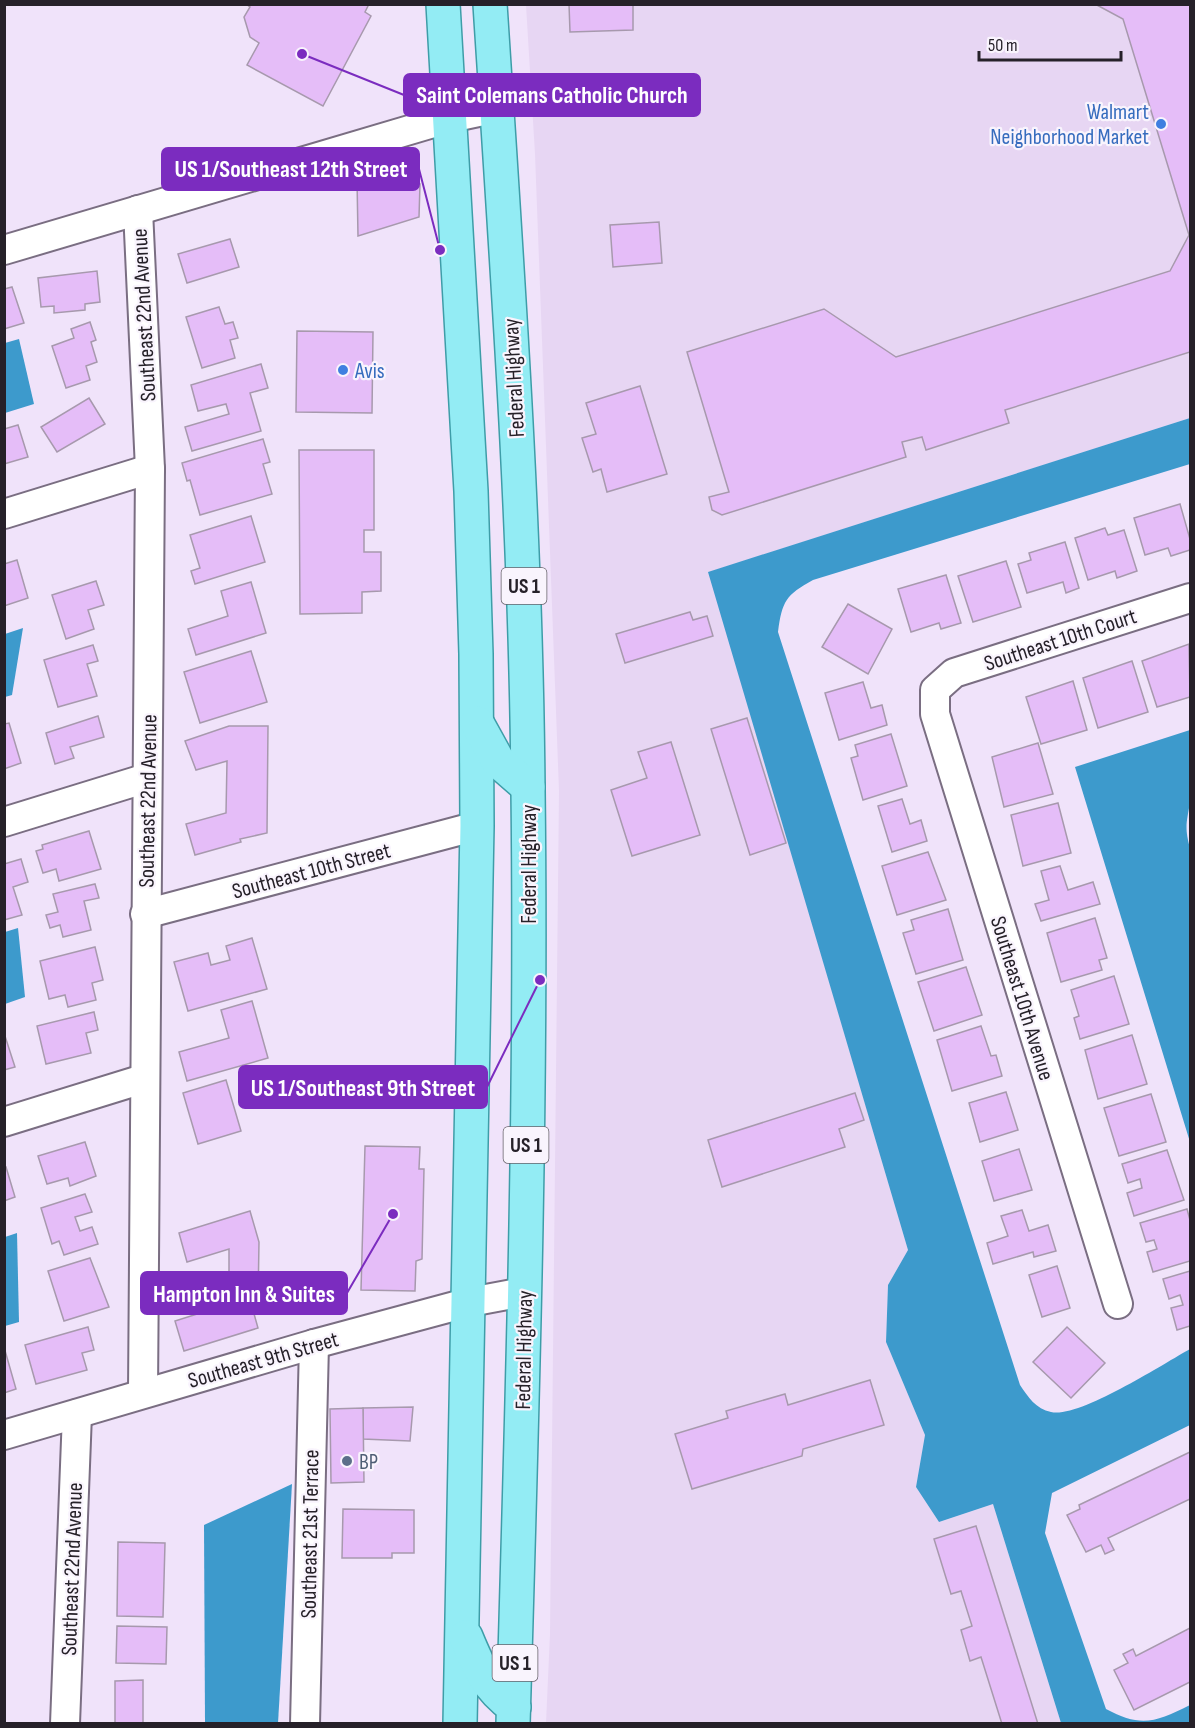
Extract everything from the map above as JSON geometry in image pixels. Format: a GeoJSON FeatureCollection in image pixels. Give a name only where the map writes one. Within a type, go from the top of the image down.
{"type":"FeatureCollection","features":[{"type":"Feature","properties":{"kind":"main road","name":"US 1"},"geometry":{"type":"LineString","coordinates":[[443,4],[471,491],[477,721],[470,1302],[460,1711]]}},
{"type":"Feature","properties":{"kind":"main road","name":"Federal Highway"},"geometry":{"type":"LineString","coordinates":[[490,4],[520,492],[528,787],[524,1293],[514,1715]]}},
{"type":"Feature","properties":{"kind":"main road"},"geometry":{"type":"LineString","coordinates":[[477,721],[498,761],[528,787]]}},
{"type":"Feature","properties":{"kind":"main road"},"geometry":{"type":"LineString","coordinates":[[477,826],[508,845],[529,883]]}},
{"type":"Feature","properties":{"kind":"main road"},"geometry":{"type":"LineString","coordinates":[[462,1627],[482,1675],[514,1715]]}},
{"type":"Feature","properties":{"kind":"main road"},"geometry":{"type":"LineString","coordinates":[[460,1711],[484,1724]]}},
{"type":"Feature","properties":{"kind":"street"},"geometry":{"type":"LineString","coordinates":[[4,250],[450,118],[497,108]]}},
{"type":"Feature","properties":{"kind":"street","name":"Southeast 22nd Avenue"},"geometry":{"type":"LineString","coordinates":[[138,210],[150,469],[143,1079],[143,1393]]}},
{"type":"Feature","properties":{"kind":"street"},"geometry":{"type":"LineString","coordinates":[[4,514],[150,469]]}},
{"type":"Feature","properties":{"kind":"street","name":"Southeast 10th Court"},"geometry":{"type":"LineString","coordinates":[[935,690],[954,673],[1191,598]]}},
{"type":"Feature","properties":{"kind":"street","name":"Southeast 10th Avenue"},"geometry":{"type":"LineString","coordinates":[[935,690],[935,714],[1118,1304]]}},
{"type":"Feature","properties":{"kind":"street"},"geometry":{"type":"LineString","coordinates":[[4,822],[147,778]]}},
{"type":"Feature","properties":{"kind":"street","name":"Southeast 10th Street"},"geometry":{"type":"LineString","coordinates":[[145,914],[477,826]]}},
{"type":"Feature","properties":{"kind":"street"},"geometry":{"type":"LineString","coordinates":[[4,1122],[143,1079]]}},
{"type":"Feature","properties":{"kind":"street","name":"Southeast 9th Street"},"geometry":{"type":"LineString","coordinates":[[4,1435],[314,1344],[470,1302],[524,1293]]}},
{"type":"Feature","properties":{"kind":"street","name":"Southeast 21st Terrace"},"geometry":{"type":"LineString","coordinates":[[305,1724],[314,1344]]}},
{"type":"Feature","properties":{"kind":"street","name":"Southeast 22nd Avenue"},"geometry":{"type":"LineString","coordinates":[[65,1724],[77,1414]]}},
{"type":"Feature","properties":{"kind":"shaded area"},"geometry":{"type":"Polygon","coordinates":[[[526,5],[1190,5],[1190,418],[709,572],[908,1250],[888,1285],[886,1342],[925,1435],[916,1487],[939,1522],[993,1504],[1061,1723],[546,1723],[550,1634],[559,791],[535,154],[526,5]]]}},
{"type":"Feature","properties":{"kind":"water"},"geometry":{"type":"Polygon","coordinates":[[[19,339],[34,404],[5,413],[5,343],[19,339]]]}},
{"type":"Feature","properties":{"kind":"water"},"geometry":{"type":"Polygon","coordinates":[[[1190,418],[1190,464],[813,580],[797,590],[787,600],[781,613],[778,632],[1020,1385],[1029,1398],[1041,1408],[1051,1412],[1064,1412],[1120,1389],[1190,1349],[1190,1425],[1052,1493],[1045,1533],[1106,1709],[1139,1721],[1158,1719],[1190,1705],[1190,1723],[1061,1723],[993,1504],[939,1522],[916,1487],[925,1435],[886,1342],[888,1285],[908,1250],[708,572],[1190,418]]]}},
{"type":"Feature","properties":{"kind":"water"},"geometry":{"type":"Polygon","coordinates":[[[23,628],[12,695],[5,697],[5,634],[23,628]]]}},
{"type":"Feature","properties":{"kind":"water"},"geometry":{"type":"Polygon","coordinates":[[[1190,730],[1192,784],[1187,829],[1190,848],[1190,1142],[1075,767],[1190,730]]]}},
{"type":"Feature","properties":{"kind":"water"},"geometry":{"type":"Polygon","coordinates":[[[18,928],[25,997],[5,1004],[5,932],[18,928]]]}},
{"type":"Feature","properties":{"kind":"water"},"geometry":{"type":"Polygon","coordinates":[[[17,1233],[19,1322],[5,1326],[5,1237],[17,1233]]]}},
{"type":"Feature","properties":{"kind":"water"},"geometry":{"type":"Polygon","coordinates":[[[292,1484],[278,1723],[205,1723],[204,1525],[292,1484]]]}},
{"type":"Feature","properties":{"kind":"building"},"geometry":{"type":"Polygon","coordinates":[[[246,4],[369,4],[365,12],[371,16],[323,106],[247,65],[259,43],[250,37],[244,17],[250,7],[246,4]]]}},
{"type":"Feature","properties":{"kind":"building"},"geometry":{"type":"Polygon","coordinates":[[[569,4],[633,4],[633,30],[570,32],[569,4]]]}},
{"type":"Feature","properties":{"kind":"building"},"geometry":{"type":"Polygon","coordinates":[[[1095,4],[1190,4],[1190,352],[1005,410],[1009,423],[926,450],[922,437],[902,442],[906,457],[722,515],[712,510],[709,497],[729,492],[687,352],[824,309],[896,357],[1170,271],[1189,235],[1123,19],[1095,4]]]}},
{"type":"Feature","properties":{"kind":"building"},"geometry":{"type":"Polygon","coordinates":[[[395,167],[420,184],[419,217],[358,236],[357,179],[395,167]]]}},
{"type":"Feature","properties":{"kind":"building"},"geometry":{"type":"Polygon","coordinates":[[[659,222],[662,263],[613,267],[610,225],[659,222]]]}},
{"type":"Feature","properties":{"kind":"building"},"geometry":{"type":"Polygon","coordinates":[[[230,239],[239,267],[187,283],[178,254],[230,239]]]}},
{"type":"Feature","properties":{"kind":"building"},"geometry":{"type":"Polygon","coordinates":[[[97,271],[100,302],[85,304],[85,310],[54,313],[54,306],[41,307],[38,278],[97,271]]]}},
{"type":"Feature","properties":{"kind":"building"},"geometry":{"type":"Polygon","coordinates":[[[12,287],[24,323],[4,329],[4,289],[12,287]]]}},
{"type":"Feature","properties":{"kind":"building"},"geometry":{"type":"Polygon","coordinates":[[[219,307],[225,324],[233,322],[238,338],[230,340],[235,358],[202,368],[186,317],[219,307]]]}},
{"type":"Feature","properties":{"kind":"building"},"geometry":{"type":"Polygon","coordinates":[[[90,322],[96,340],[91,342],[97,362],[86,366],[90,380],[66,388],[52,346],[74,338],[71,329],[90,322]]]}},
{"type":"Feature","properties":{"kind":"building"},"geometry":{"type":"Polygon","coordinates":[[[297,331],[373,332],[372,413],[296,412],[297,331]]]}},
{"type":"Feature","properties":{"kind":"building"},"geometry":{"type":"Polygon","coordinates":[[[261,364],[268,388],[250,393],[261,431],[192,451],[185,427],[229,414],[226,404],[198,411],[191,385],[261,364]]]}},
{"type":"Feature","properties":{"kind":"building"},"geometry":{"type":"Polygon","coordinates":[[[640,386],[667,474],[607,492],[601,469],[593,472],[582,438],[596,434],[586,403],[640,386]]]}},
{"type":"Feature","properties":{"kind":"building"},"geometry":{"type":"Polygon","coordinates":[[[89,398],[105,424],[57,452],[41,427],[89,398]]]}},
{"type":"Feature","properties":{"kind":"building"},"geometry":{"type":"Polygon","coordinates":[[[18,425],[28,457],[4,464],[4,429],[18,425]]]}},
{"type":"Feature","properties":{"kind":"building"},"geometry":{"type":"Polygon","coordinates":[[[263,439],[270,462],[263,464],[272,494],[200,515],[190,480],[187,481],[182,463],[263,439]]]}},
{"type":"Feature","properties":{"kind":"building"},"geometry":{"type":"Polygon","coordinates":[[[299,450],[374,450],[374,530],[364,530],[364,552],[381,552],[381,591],[362,592],[362,613],[300,614],[299,450]]]}},
{"type":"Feature","properties":{"kind":"building"},"geometry":{"type":"Polygon","coordinates":[[[1180,504],[1190,539],[1190,550],[1171,556],[1168,548],[1145,555],[1134,518],[1180,504]]]}},
{"type":"Feature","properties":{"kind":"building"},"geometry":{"type":"Polygon","coordinates":[[[251,516],[265,562],[195,584],[191,571],[200,568],[190,535],[251,516]]]}},
{"type":"Feature","properties":{"kind":"building"},"geometry":{"type":"Polygon","coordinates":[[[1105,528],[1108,535],[1124,530],[1137,571],[1117,578],[1115,571],[1088,580],[1075,538],[1105,528]]]}},
{"type":"Feature","properties":{"kind":"building"},"geometry":{"type":"Polygon","coordinates":[[[1065,542],[1079,588],[1066,593],[1063,582],[1027,593],[1018,564],[1031,560],[1029,553],[1065,542]]]}},
{"type":"Feature","properties":{"kind":"building"},"geometry":{"type":"Polygon","coordinates":[[[17,560],[28,598],[4,606],[4,564],[17,560]]]}},
{"type":"Feature","properties":{"kind":"building"},"geometry":{"type":"Polygon","coordinates":[[[1006,561],[1021,607],[973,622],[958,576],[1006,561]]]}},
{"type":"Feature","properties":{"kind":"building"},"geometry":{"type":"Polygon","coordinates":[[[946,575],[961,623],[941,629],[939,623],[911,632],[898,589],[946,575]]]}},
{"type":"Feature","properties":{"kind":"building"},"geometry":{"type":"Polygon","coordinates":[[[96,581],[104,605],[88,610],[94,629],[66,639],[52,595],[96,581]]]}},
{"type":"Feature","properties":{"kind":"building"},"geometry":{"type":"Polygon","coordinates":[[[251,582],[266,633],[196,655],[188,629],[228,616],[221,591],[251,582]]]}},
{"type":"Feature","properties":{"kind":"building"},"geometry":{"type":"Polygon","coordinates":[[[848,604],[892,629],[868,674],[822,647],[848,604]]]}},
{"type":"Feature","properties":{"kind":"building"},"geometry":{"type":"Polygon","coordinates":[[[690,612],[693,620],[707,616],[713,636],[625,663],[616,634],[690,612]]]}},
{"type":"Feature","properties":{"kind":"building"},"geometry":{"type":"Polygon","coordinates":[[[1189,644],[1190,697],[1157,707],[1142,661],[1189,644]]]}},
{"type":"Feature","properties":{"kind":"building"},"geometry":{"type":"Polygon","coordinates":[[[93,645],[98,661],[87,664],[97,696],[58,707],[44,660],[93,645]]]}},
{"type":"Feature","properties":{"kind":"building"},"geometry":{"type":"Polygon","coordinates":[[[251,651],[267,702],[200,723],[184,672],[251,651]]]}},
{"type":"Feature","properties":{"kind":"building"},"geometry":{"type":"Polygon","coordinates":[[[1132,661],[1148,712],[1098,728],[1083,678],[1132,661]]]}},
{"type":"Feature","properties":{"kind":"building"},"geometry":{"type":"Polygon","coordinates":[[[1073,681],[1087,730],[1041,744],[1026,697],[1073,681]]]}},
{"type":"Feature","properties":{"kind":"building"},"geometry":{"type":"Polygon","coordinates":[[[863,682],[871,708],[882,705],[887,725],[839,740],[825,693],[863,682]]]}},
{"type":"Feature","properties":{"kind":"building"},"geometry":{"type":"Polygon","coordinates":[[[98,716],[104,737],[70,747],[74,758],[55,764],[46,733],[98,716]]]}},
{"type":"Feature","properties":{"kind":"building"},"geometry":{"type":"Polygon","coordinates":[[[747,718],[786,843],[750,855],[711,729],[747,718]]]}},
{"type":"Feature","properties":{"kind":"building"},"geometry":{"type":"Polygon","coordinates":[[[9,723],[21,763],[4,769],[4,724],[9,723]]]}},
{"type":"Feature","properties":{"kind":"building"},"geometry":{"type":"Polygon","coordinates":[[[229,726],[268,726],[267,833],[240,839],[241,842],[195,855],[186,824],[226,813],[227,761],[196,770],[185,741],[229,726]]]}},
{"type":"Feature","properties":{"kind":"building"},"geometry":{"type":"Polygon","coordinates":[[[891,734],[907,786],[863,800],[851,758],[858,756],[855,745],[891,734]]]}},
{"type":"Feature","properties":{"kind":"building"},"geometry":{"type":"Polygon","coordinates":[[[671,742],[700,835],[632,856],[611,790],[647,778],[638,752],[671,742]]]}},
{"type":"Feature","properties":{"kind":"building"},"geometry":{"type":"Polygon","coordinates":[[[1038,743],[1053,794],[1004,807],[992,757],[1038,743]]]}},
{"type":"Feature","properties":{"kind":"building"},"geometry":{"type":"Polygon","coordinates":[[[902,799],[910,824],[921,820],[927,841],[892,852],[878,806],[902,799]]]}},
{"type":"Feature","properties":{"kind":"building"},"geometry":{"type":"Polygon","coordinates":[[[1058,803],[1071,853],[1023,866],[1011,815],[1058,803]]]}},
{"type":"Feature","properties":{"kind":"building"},"geometry":{"type":"Polygon","coordinates":[[[89,831],[101,869],[59,881],[56,869],[43,873],[36,851],[43,849],[42,845],[89,831]]]}},
{"type":"Feature","properties":{"kind":"building"},"geometry":{"type":"Polygon","coordinates":[[[928,852],[946,900],[897,915],[882,866],[928,852]]]}},
{"type":"Feature","properties":{"kind":"building"},"geometry":{"type":"Polygon","coordinates":[[[21,859],[28,882],[13,887],[22,915],[4,920],[4,864],[21,859]]]}},
{"type":"Feature","properties":{"kind":"building"},"geometry":{"type":"Polygon","coordinates":[[[1060,866],[1068,890],[1093,882],[1100,904],[1041,921],[1035,904],[1049,900],[1041,871],[1060,866]]]}},
{"type":"Feature","properties":{"kind":"building"},"geometry":{"type":"Polygon","coordinates":[[[95,884],[99,898],[84,901],[91,930],[63,937],[60,925],[50,928],[46,915],[58,912],[53,894],[95,884]]]}},
{"type":"Feature","properties":{"kind":"building"},"geometry":{"type":"Polygon","coordinates":[[[948,909],[963,960],[916,974],[903,933],[914,930],[911,920],[948,909]]]}},
{"type":"Feature","properties":{"kind":"building"},"geometry":{"type":"Polygon","coordinates":[[[1095,918],[1107,958],[1099,960],[1102,970],[1061,982],[1047,933],[1095,918]]]}},
{"type":"Feature","properties":{"kind":"building"},"geometry":{"type":"Polygon","coordinates":[[[252,938],[267,989],[188,1011],[174,962],[208,953],[211,965],[230,960],[226,946],[252,938]]]}},
{"type":"Feature","properties":{"kind":"building"},"geometry":{"type":"Polygon","coordinates":[[[95,947],[103,980],[92,983],[96,1000],[68,1007],[65,995],[49,999],[40,961],[95,947]]]}},
{"type":"Feature","properties":{"kind":"building"},"geometry":{"type":"Polygon","coordinates":[[[966,967],[982,1015],[934,1031],[918,982],[966,967]]]}},
{"type":"Feature","properties":{"kind":"building"},"geometry":{"type":"Polygon","coordinates":[[[1114,976],[1129,1024],[1080,1039],[1074,1018],[1079,1016],[1071,990],[1114,976]]]}},
{"type":"Feature","properties":{"kind":"building"},"geometry":{"type":"Polygon","coordinates":[[[252,1001],[268,1058],[187,1081],[179,1052],[229,1038],[221,1010],[252,1001]]]}},
{"type":"Feature","properties":{"kind":"building"},"geometry":{"type":"Polygon","coordinates":[[[94,1012],[98,1030],[86,1033],[91,1053],[46,1064],[37,1026],[94,1012]]]}},
{"type":"Feature","properties":{"kind":"building"},"geometry":{"type":"Polygon","coordinates":[[[981,1026],[991,1056],[996,1055],[1002,1076],[952,1091],[937,1040],[981,1026]]]}},
{"type":"Feature","properties":{"kind":"building"},"geometry":{"type":"Polygon","coordinates":[[[4,1033],[15,1067],[4,1070],[4,1033]]]}},
{"type":"Feature","properties":{"kind":"building"},"geometry":{"type":"Polygon","coordinates":[[[1132,1035],[1147,1084],[1098,1099],[1085,1050],[1132,1035]]]}},
{"type":"Feature","properties":{"kind":"building"},"geometry":{"type":"Polygon","coordinates":[[[226,1080],[241,1131],[198,1144],[183,1093],[226,1080]]]}},
{"type":"Feature","properties":{"kind":"building"},"geometry":{"type":"Polygon","coordinates":[[[1006,1092],[1018,1130],[980,1142],[969,1103],[1006,1092]]]}},
{"type":"Feature","properties":{"kind":"building"},"geometry":{"type":"Polygon","coordinates":[[[855,1093],[864,1120],[839,1129],[845,1147],[722,1187],[708,1140],[855,1093]]]}},
{"type":"Feature","properties":{"kind":"building"},"geometry":{"type":"Polygon","coordinates":[[[1151,1094],[1166,1142],[1119,1156],[1104,1108],[1151,1094]]]}},
{"type":"Feature","properties":{"kind":"building"},"geometry":{"type":"Polygon","coordinates":[[[85,1142],[96,1176],[70,1186],[68,1178],[47,1184],[38,1156],[85,1142]]]}},
{"type":"Feature","properties":{"kind":"building"},"geometry":{"type":"Polygon","coordinates":[[[365,1146],[420,1147],[419,1169],[424,1169],[422,1259],[416,1261],[415,1291],[361,1290],[365,1146]]]}},
{"type":"Feature","properties":{"kind":"building"},"geometry":{"type":"Polygon","coordinates":[[[1019,1149],[1032,1190],[994,1201],[982,1161],[1019,1149]]]}},
{"type":"Feature","properties":{"kind":"building"},"geometry":{"type":"Polygon","coordinates":[[[1167,1150],[1184,1200],[1134,1216],[1127,1193],[1142,1188],[1140,1179],[1128,1183],[1122,1164],[1167,1150]]]}},
{"type":"Feature","properties":{"kind":"building"},"geometry":{"type":"Polygon","coordinates":[[[6,1167],[15,1197],[4,1201],[4,1168],[6,1167]]]}},
{"type":"Feature","properties":{"kind":"building"},"geometry":{"type":"Polygon","coordinates":[[[85,1194],[92,1212],[75,1217],[80,1231],[92,1227],[98,1244],[64,1255],[59,1241],[52,1244],[41,1208],[85,1194]]]}},
{"type":"Feature","properties":{"kind":"building"},"geometry":{"type":"Polygon","coordinates":[[[1187,1209],[1190,1220],[1190,1261],[1153,1272],[1147,1252],[1157,1249],[1154,1240],[1146,1242],[1140,1223],[1187,1209]]]}},
{"type":"Feature","properties":{"kind":"building"},"geometry":{"type":"Polygon","coordinates":[[[1022,1210],[1029,1231],[1048,1225],[1056,1251],[1034,1257],[1033,1252],[993,1264],[987,1243],[1008,1236],[1001,1216],[1022,1210]]]}},
{"type":"Feature","properties":{"kind":"building"},"geometry":{"type":"Polygon","coordinates":[[[250,1211],[259,1242],[258,1302],[251,1303],[258,1328],[184,1351],[175,1321],[229,1304],[229,1249],[187,1262],[179,1233],[250,1211]]]}},
{"type":"Feature","properties":{"kind":"building"},"geometry":{"type":"Polygon","coordinates":[[[90,1258],[109,1307],[64,1321],[48,1271],[90,1258]]]}},
{"type":"Feature","properties":{"kind":"building"},"geometry":{"type":"Polygon","coordinates":[[[1057,1266],[1070,1308],[1042,1317],[1029,1275],[1057,1266]]]}},
{"type":"Feature","properties":{"kind":"building"},"geometry":{"type":"Polygon","coordinates":[[[1190,1271],[1190,1326],[1177,1330],[1171,1308],[1183,1305],[1180,1295],[1169,1299],[1163,1279],[1190,1271]]]}},
{"type":"Feature","properties":{"kind":"building"},"geometry":{"type":"Polygon","coordinates":[[[88,1327],[94,1350],[82,1353],[87,1370],[36,1384],[25,1345],[88,1327]]]}},
{"type":"Feature","properties":{"kind":"building"},"geometry":{"type":"Polygon","coordinates":[[[1067,1327],[1105,1363],[1071,1398],[1033,1362],[1067,1327]]]}},
{"type":"Feature","properties":{"kind":"building"},"geometry":{"type":"Polygon","coordinates":[[[4,1347],[16,1389],[4,1393],[4,1347]]]}},
{"type":"Feature","properties":{"kind":"building"},"geometry":{"type":"Polygon","coordinates":[[[870,1380],[884,1425],[803,1449],[802,1456],[692,1489],[675,1434],[728,1418],[726,1411],[785,1394],[788,1405],[870,1380]]]}},
{"type":"Feature","properties":{"kind":"building"},"geometry":{"type":"Polygon","coordinates":[[[413,1407],[410,1441],[363,1439],[363,1408],[413,1407]]]}},
{"type":"Feature","properties":{"kind":"building","name":"BP"},"geometry":{"type":"Polygon","coordinates":[[[363,1408],[364,1482],[331,1483],[330,1409],[363,1408]]]}},
{"type":"Feature","properties":{"kind":"building"},"geometry":{"type":"Polygon","coordinates":[[[1190,1452],[1190,1499],[1108,1538],[1114,1550],[1105,1554],[1101,1545],[1086,1552],[1067,1515],[1080,1509],[1079,1505],[1190,1452]]]}},
{"type":"Feature","properties":{"kind":"building"},"geometry":{"type":"Polygon","coordinates":[[[343,1509],[414,1510],[414,1553],[392,1553],[392,1558],[342,1558],[343,1509]]]}},
{"type":"Feature","properties":{"kind":"building"},"geometry":{"type":"Polygon","coordinates":[[[976,1526],[1038,1724],[1002,1724],[981,1657],[970,1661],[961,1630],[972,1626],[961,1591],[951,1594],[934,1539],[976,1526]]]}},
{"type":"Feature","properties":{"kind":"building"},"geometry":{"type":"Polygon","coordinates":[[[118,1542],[165,1543],[163,1617],[117,1616],[118,1542]]]}},
{"type":"Feature","properties":{"kind":"building"},"geometry":{"type":"Polygon","coordinates":[[[117,1626],[167,1627],[166,1664],[116,1663],[117,1626]]]}},
{"type":"Feature","properties":{"kind":"building"},"geometry":{"type":"Polygon","coordinates":[[[1190,1628],[1190,1682],[1134,1710],[1114,1670],[1128,1663],[1123,1654],[1133,1649],[1136,1656],[1190,1628]]]}},
{"type":"Feature","properties":{"kind":"building"},"geometry":{"type":"Polygon","coordinates":[[[143,1680],[143,1724],[115,1724],[115,1681],[143,1680]]]}},
{"type":"Feature","properties":{"kind":"place","name":"Saint Colemans Catholic Church"},"geometry":{"type":"Point","coordinates":[302,54]}},
{"type":"Feature","properties":{"kind":"place","name":"Walmart Neighborhood Market"},"geometry":{"type":"Point","coordinates":[1161,124]}},
{"type":"Feature","properties":{"kind":"place","name":"US 1/Southeast 12th Street"},"geometry":{"type":"Point","coordinates":[440,250]}},
{"type":"Feature","properties":{"kind":"place","name":"Avis"},"geometry":{"type":"Point","coordinates":[343,370]}},
{"type":"Feature","properties":{"kind":"place","name":"US 1/Southeast 9th Street"},"geometry":{"type":"Point","coordinates":[540,980]}},
{"type":"Feature","properties":{"kind":"place","name":"Hampton Inn & Suites"},"geometry":{"type":"Point","coordinates":[393,1214]}},
{"type":"Feature","properties":{"kind":"place","name":"BP"},"geometry":{"type":"Point","coordinates":[347,1461]}}]}
